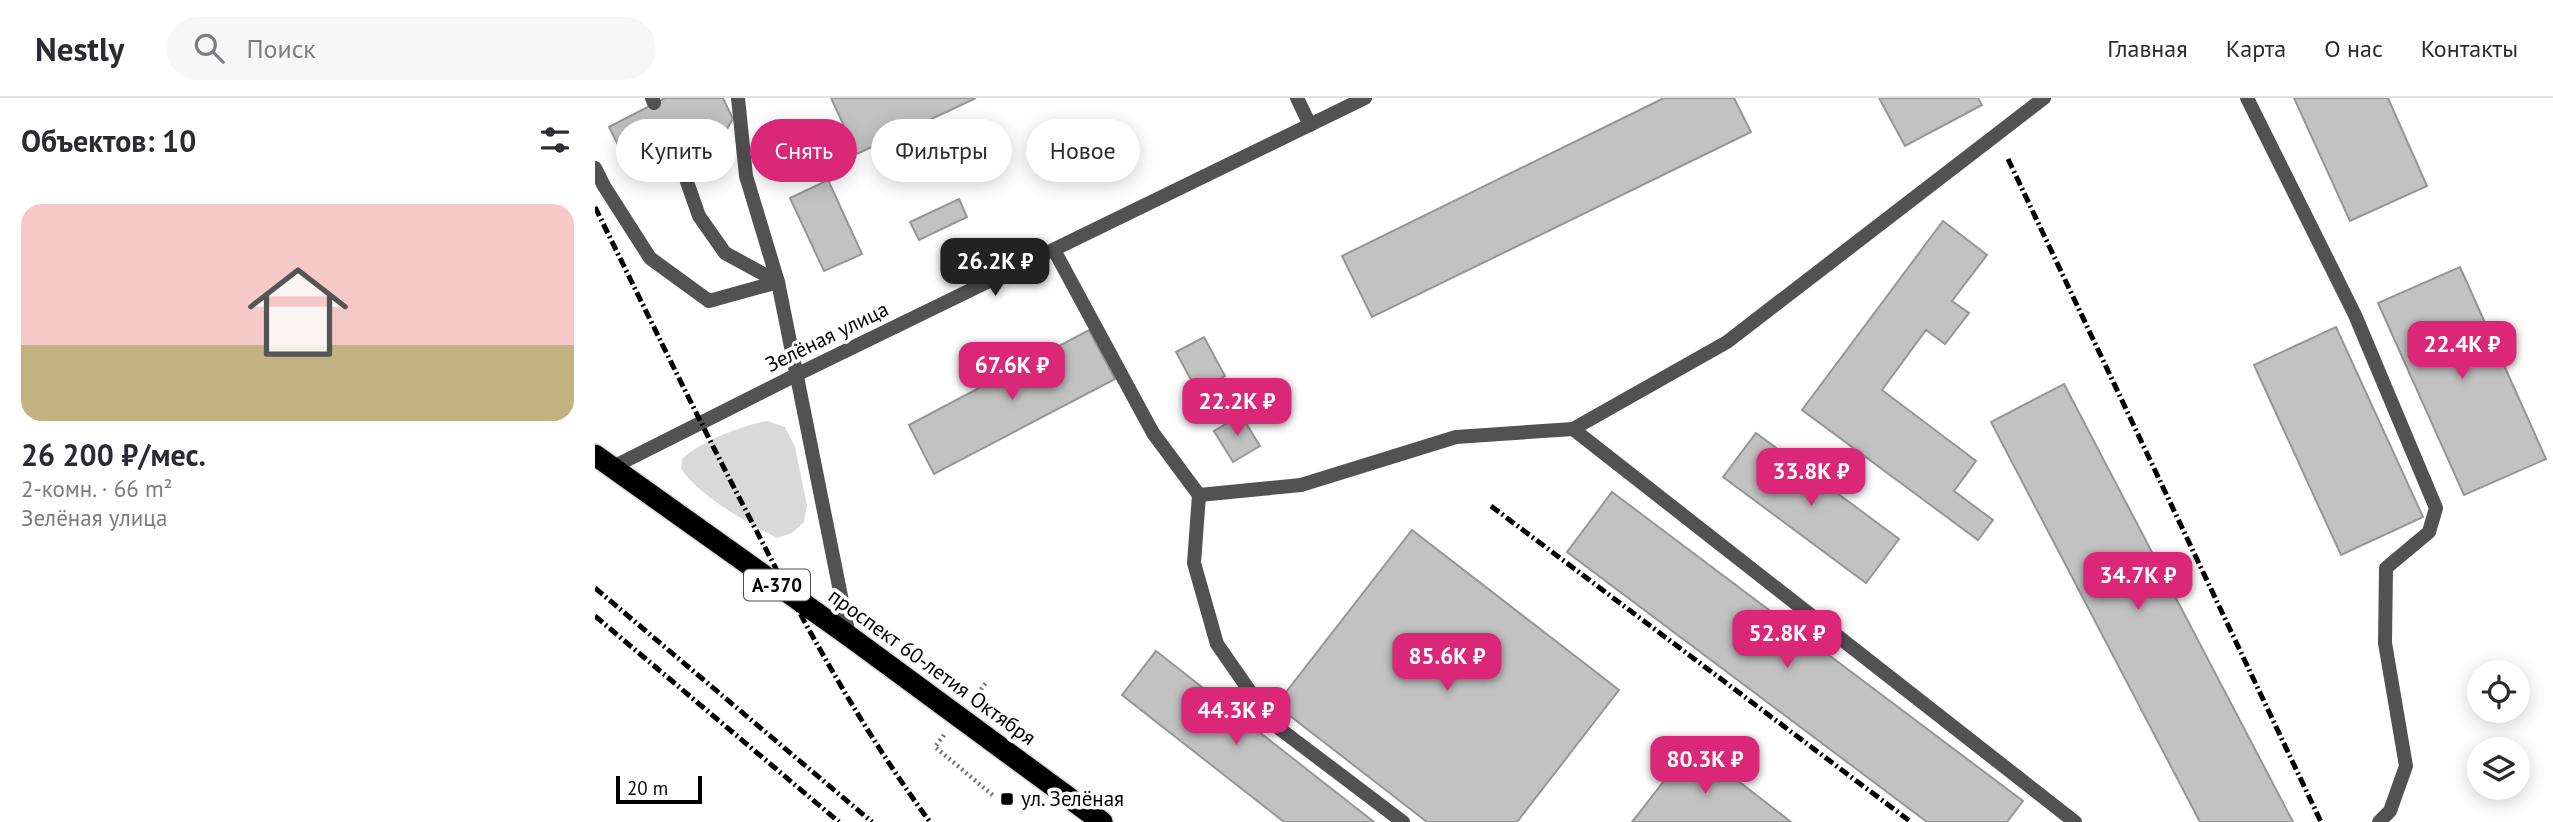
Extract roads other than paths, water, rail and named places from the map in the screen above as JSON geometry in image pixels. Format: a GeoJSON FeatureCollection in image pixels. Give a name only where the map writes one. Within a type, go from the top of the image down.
{"type":"FeatureCollection","features":[{"type":"Feature","properties":{"kind":"highway","name":"проспект 60-летия Октября"},"geometry":{"type":"LineString","coordinates":[[603,462],[849,636],[1102,822]]}},
{"type":"Feature","properties":{"kind":"street"},"geometry":{"type":"LineString","coordinates":[[738,98],[745,176],[778,282],[849,636]]}},
{"type":"Feature","properties":{"kind":"street"},"geometry":{"type":"LineString","coordinates":[[1297,98],[1310,125]]}},
{"type":"Feature","properties":{"kind":"street","name":"Зелёная улица"},"geometry":{"type":"LineString","coordinates":[[603,462],[796,375],[1366,98]]}},
{"type":"Feature","properties":{"kind":"street"},"geometry":{"type":"LineString","coordinates":[[1199,495],[1301,485],[1456,437],[1573,429],[1727,342],[2044,98]]}},
{"type":"Feature","properties":{"kind":"street"},"geometry":{"type":"LineString","coordinates":[[2247,98],[2355,314],[2436,508],[2429,532],[2386,568],[2385,643],[2406,766],[2390,811],[2379,822]]}},
{"type":"Feature","properties":{"kind":"street"},"geometry":{"type":"LineString","coordinates":[[595,168],[650,258],[709,301],[778,282]]}},
{"type":"Feature","properties":{"kind":"street"},"geometry":{"type":"LineString","coordinates":[[687,182],[699,216],[725,253],[778,282]]}},
{"type":"Feature","properties":{"kind":"street"},"geometry":{"type":"LineString","coordinates":[[1054,250],[1153,433],[1199,495],[1194,562],[1217,644],[1272,723],[1403,822]]}},
{"type":"Feature","properties":{"kind":"street"},"geometry":{"type":"LineString","coordinates":[[1573,429],[2075,822]]}},
{"type":"Feature","properties":{"kind":"railway"},"geometry":{"type":"LineString","coordinates":[[2008,159],[2321,822]]}},
{"type":"Feature","properties":{"kind":"railway"},"geometry":{"type":"LineString","coordinates":[[595,207],[715,450],[796,605],[859,716],[930,822]]}},
{"type":"Feature","properties":{"kind":"railway"},"geometry":{"type":"LineString","coordinates":[[1491,506],[1911,822]]}},
{"type":"Feature","properties":{"kind":"railway"},"geometry":{"type":"LineString","coordinates":[[595,588],[872,822]]}},
{"type":"Feature","properties":{"kind":"railway"},"geometry":{"type":"LineString","coordinates":[[595,616],[839,822]]}},
{"type":"Feature","properties":{"kind":"place","name":"ул. Зелёная"},"geometry":{"type":"Point","coordinates":[1007,799]}}]}
